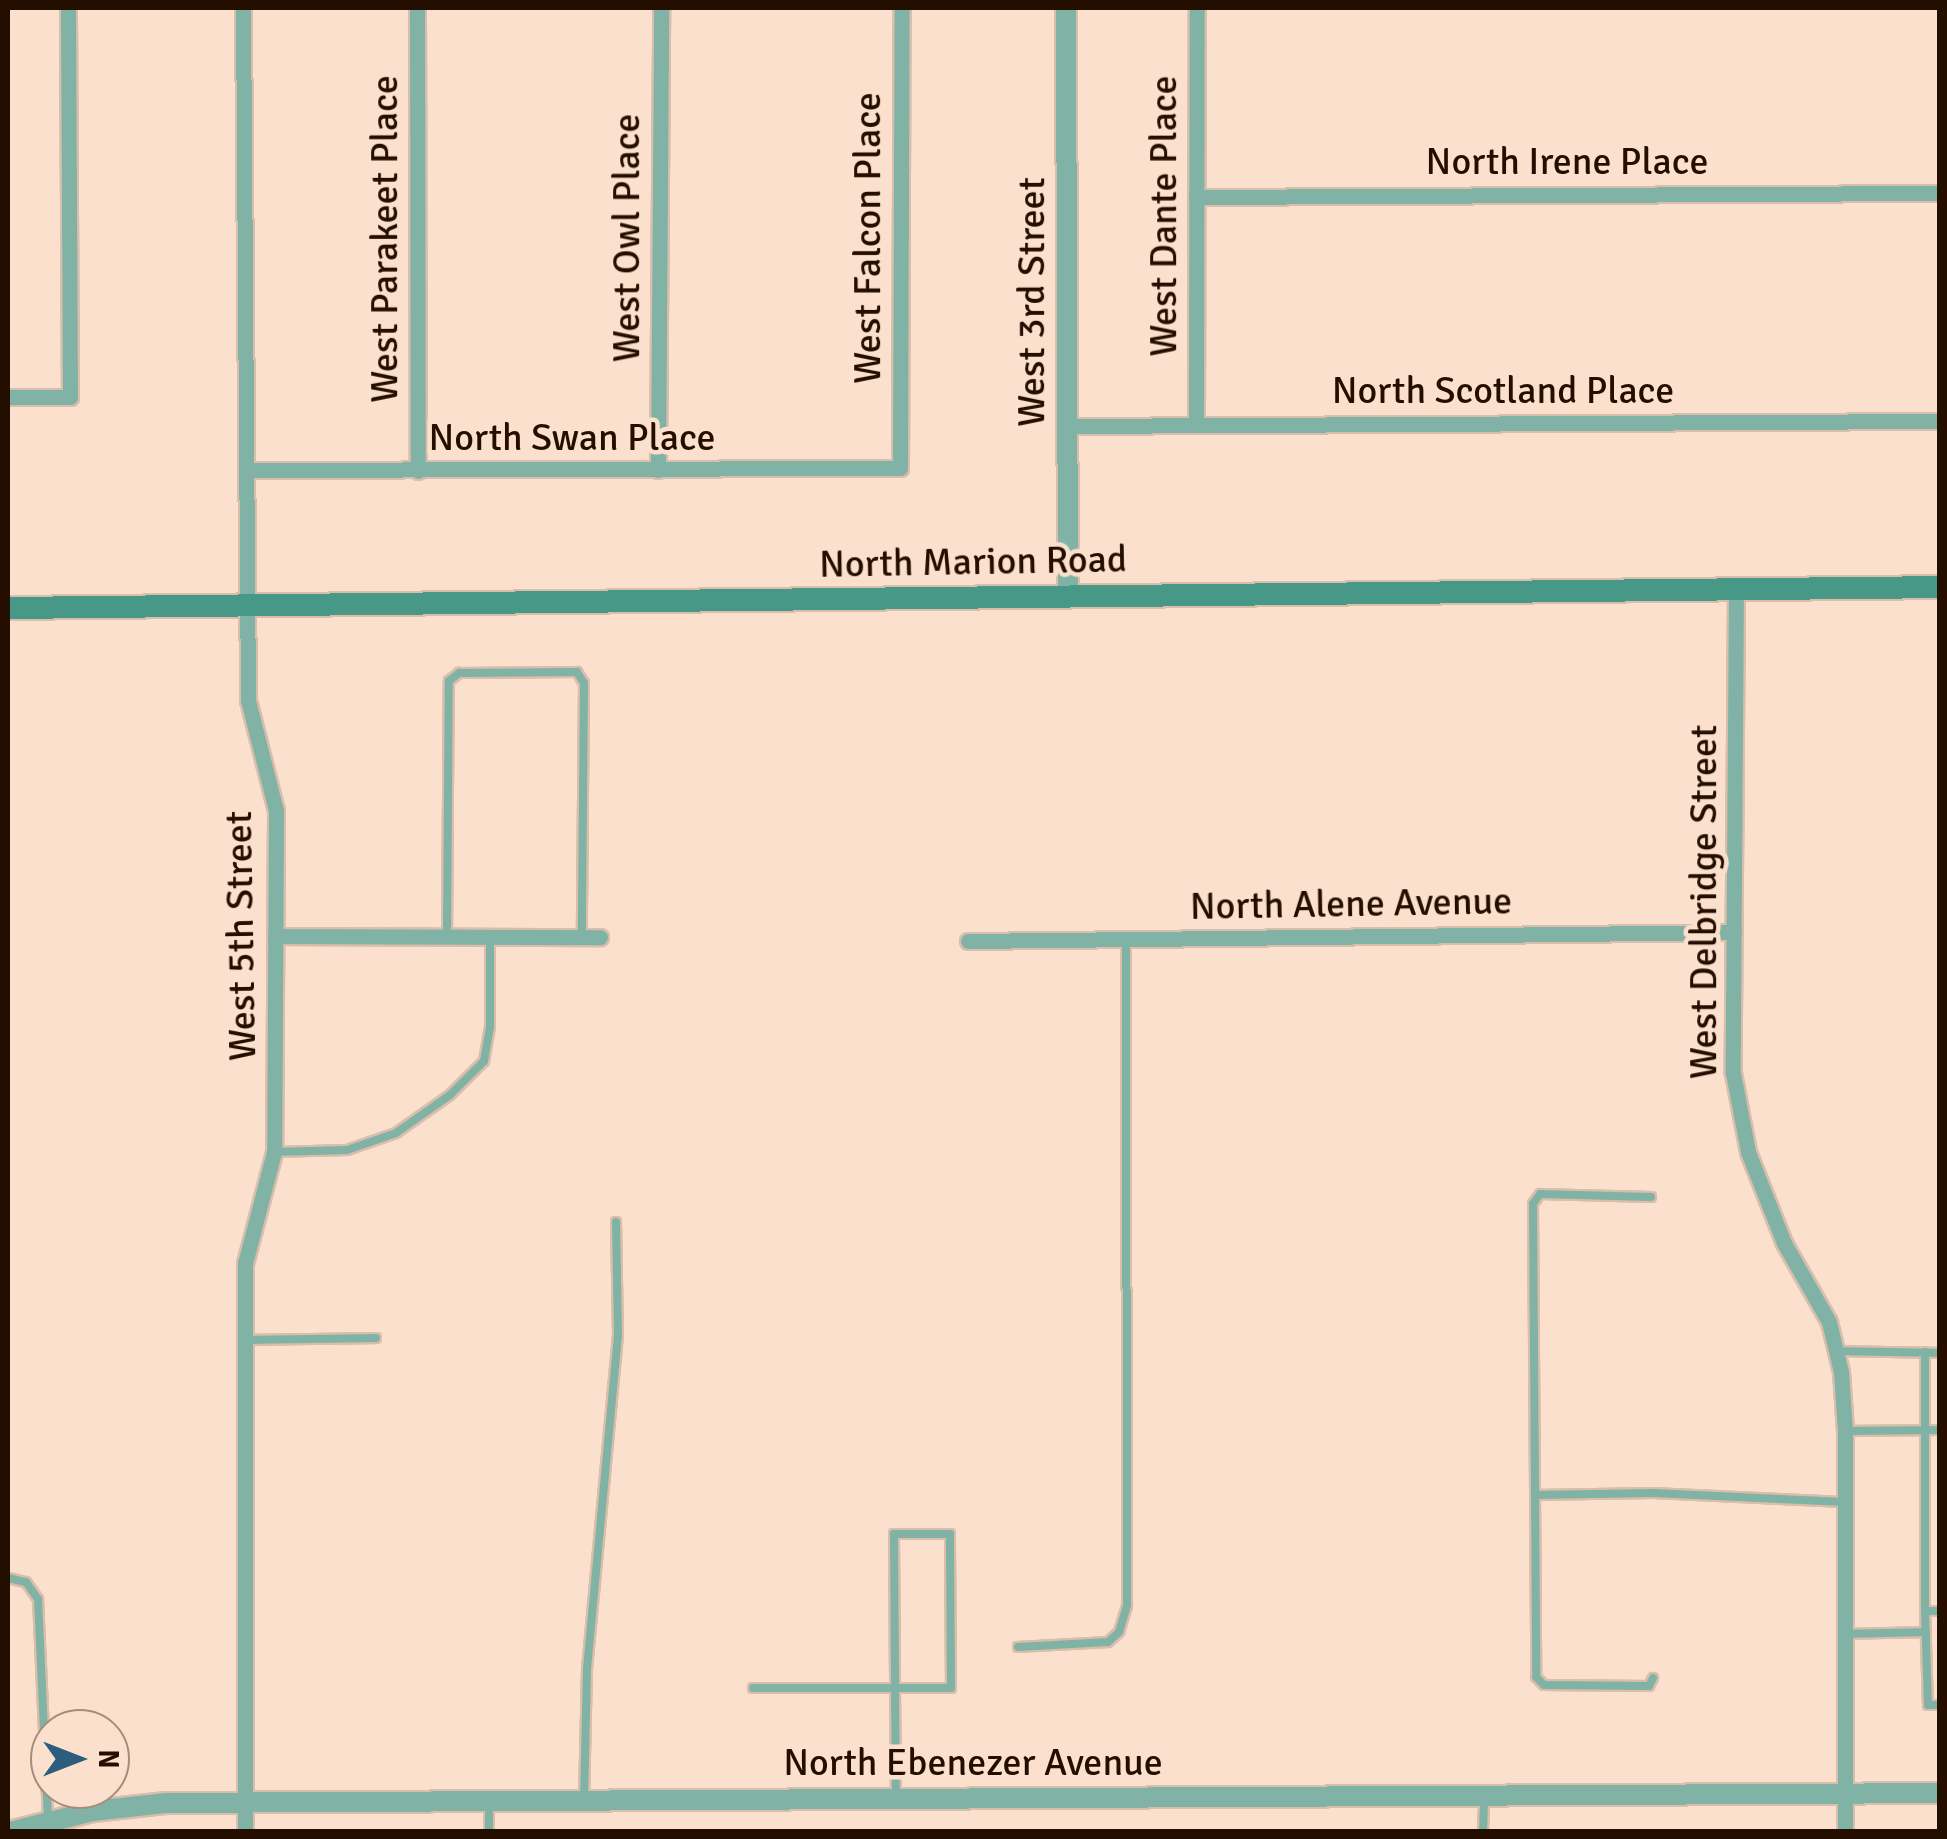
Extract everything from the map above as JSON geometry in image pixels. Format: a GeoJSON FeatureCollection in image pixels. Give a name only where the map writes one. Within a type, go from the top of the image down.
{"type":"FeatureCollection","features":[{"type":"Feature","properties":{"kind":"main road","name":"North Marion Road"},"geometry":{"type":"LineString","coordinates":[[8,608],[1940,587]]}},
{"type":"Feature","properties":{"kind":"street"},"geometry":{"type":"LineString","coordinates":[[8,397],[70,397],[68,8]]}},
{"type":"Feature","properties":{"kind":"street","name":"West 5th Street"},"geometry":{"type":"LineString","coordinates":[[244,8],[244,606],[248,700],[276,811],[274,1152],[245,1264],[245,1832]]}},
{"type":"Feature","properties":{"kind":"street","name":"West Parakeet Place"},"geometry":{"type":"LineString","coordinates":[[417,8],[418,472]]}},
{"type":"Feature","properties":{"kind":"street","name":"West Owl Place"},"geometry":{"type":"LineString","coordinates":[[658,470],[661,8]]}},
{"type":"Feature","properties":{"kind":"street","name":"West Falcon Place"},"geometry":{"type":"LineString","coordinates":[[900,468],[902,8]]}},
{"type":"Feature","properties":{"kind":"street","name":"West 3rd Street"},"geometry":{"type":"LineString","coordinates":[[1066,8],[1068,596]]}},
{"type":"Feature","properties":{"kind":"street","name":"West Dante Place"},"geometry":{"type":"LineString","coordinates":[[1196,425],[1197,8]]}},
{"type":"Feature","properties":{"kind":"street","name":"North Irene Place"},"geometry":{"type":"LineString","coordinates":[[1196,196],[1940,193]]}},
{"type":"Feature","properties":{"kind":"street","name":"North Scotland Place"},"geometry":{"type":"LineString","coordinates":[[1067,426],[1940,421]]}},
{"type":"Feature","properties":{"kind":"street","name":"North Swan Place"},"geometry":{"type":"LineString","coordinates":[[246,470],[900,468]]}},
{"type":"Feature","properties":{"kind":"street","name":"West Delbridge Street"},"geometry":{"type":"LineString","coordinates":[[1736,590],[1733,1073],[1748,1152],[1784,1243],[1830,1322],[1836,1350],[1846,1431],[1845,1832]]}},
{"type":"Feature","properties":{"kind":"street","name":"North Alene Avenue"},"geometry":{"type":"LineString","coordinates":[[968,940],[1734,932]]}},
{"type":"Feature","properties":{"kind":"street"},"geometry":{"type":"LineString","coordinates":[[275,936],[600,937]]}},
{"type":"Feature","properties":{"kind":"street","name":"North Ebenezer Avenue"},"geometry":{"type":"LineString","coordinates":[[10,1832],[93,1811],[165,1804],[1940,1793]]}},
{"type":"Feature","properties":{"kind":"lane"},"geometry":{"type":"LineString","coordinates":[[447,937],[449,681],[459,673],[577,672],[584,682],[582,937]]}},
{"type":"Feature","properties":{"kind":"lane"},"geometry":{"type":"LineString","coordinates":[[274,1152],[347,1150],[396,1133],[450,1095],[484,1062],[490,1027],[490,937]]}},
{"type":"Feature","properties":{"kind":"lane"},"geometry":{"type":"LineString","coordinates":[[1018,1647],[1108,1642],[1118,1632],[1127,1605],[1126,939]]}},
{"type":"Feature","properties":{"kind":"lane"},"geometry":{"type":"LineString","coordinates":[[1650,1197],[1540,1194],[1534,1204],[1536,1678],[1544,1686],[1649,1686],[1653,1678]]}},
{"type":"Feature","properties":{"kind":"lane"},"geometry":{"type":"LineString","coordinates":[[584,1800],[587,1670],[618,1336],[616,1222]]}},
{"type":"Feature","properties":{"kind":"lane"},"geometry":{"type":"LineString","coordinates":[[245,1340],[376,1338]]}},
{"type":"Feature","properties":{"kind":"lane"},"geometry":{"type":"LineString","coordinates":[[1836,1350],[1940,1352]]}},
{"type":"Feature","properties":{"kind":"lane"},"geometry":{"type":"LineString","coordinates":[[1924,1352],[1928,1705],[1940,1705]]}},
{"type":"Feature","properties":{"kind":"lane"},"geometry":{"type":"LineString","coordinates":[[1846,1431],[1940,1430]]}},
{"type":"Feature","properties":{"kind":"lane"},"geometry":{"type":"LineString","coordinates":[[1536,1496],[1653,1493],[1844,1502]]}},
{"type":"Feature","properties":{"kind":"lane"},"geometry":{"type":"LineString","coordinates":[[753,1688],[895,1688],[950,1688],[950,1534],[894,1534],[895,1688],[896,1798]]}},
{"type":"Feature","properties":{"kind":"lane"},"geometry":{"type":"LineString","coordinates":[[8,1578],[26,1582],[38,1598],[48,1822]]}},
{"type":"Feature","properties":{"kind":"lane"},"geometry":{"type":"LineString","coordinates":[[1925,1612],[1940,1611]]}},
{"type":"Feature","properties":{"kind":"lane"},"geometry":{"type":"LineString","coordinates":[[1844,1634],[1926,1632]]}},
{"type":"Feature","properties":{"kind":"lane"},"geometry":{"type":"LineString","coordinates":[[1483,1832],[1484,1795]]}},
{"type":"Feature","properties":{"kind":"lane"},"geometry":{"type":"LineString","coordinates":[[489,1801],[489,1832]]}}]}
